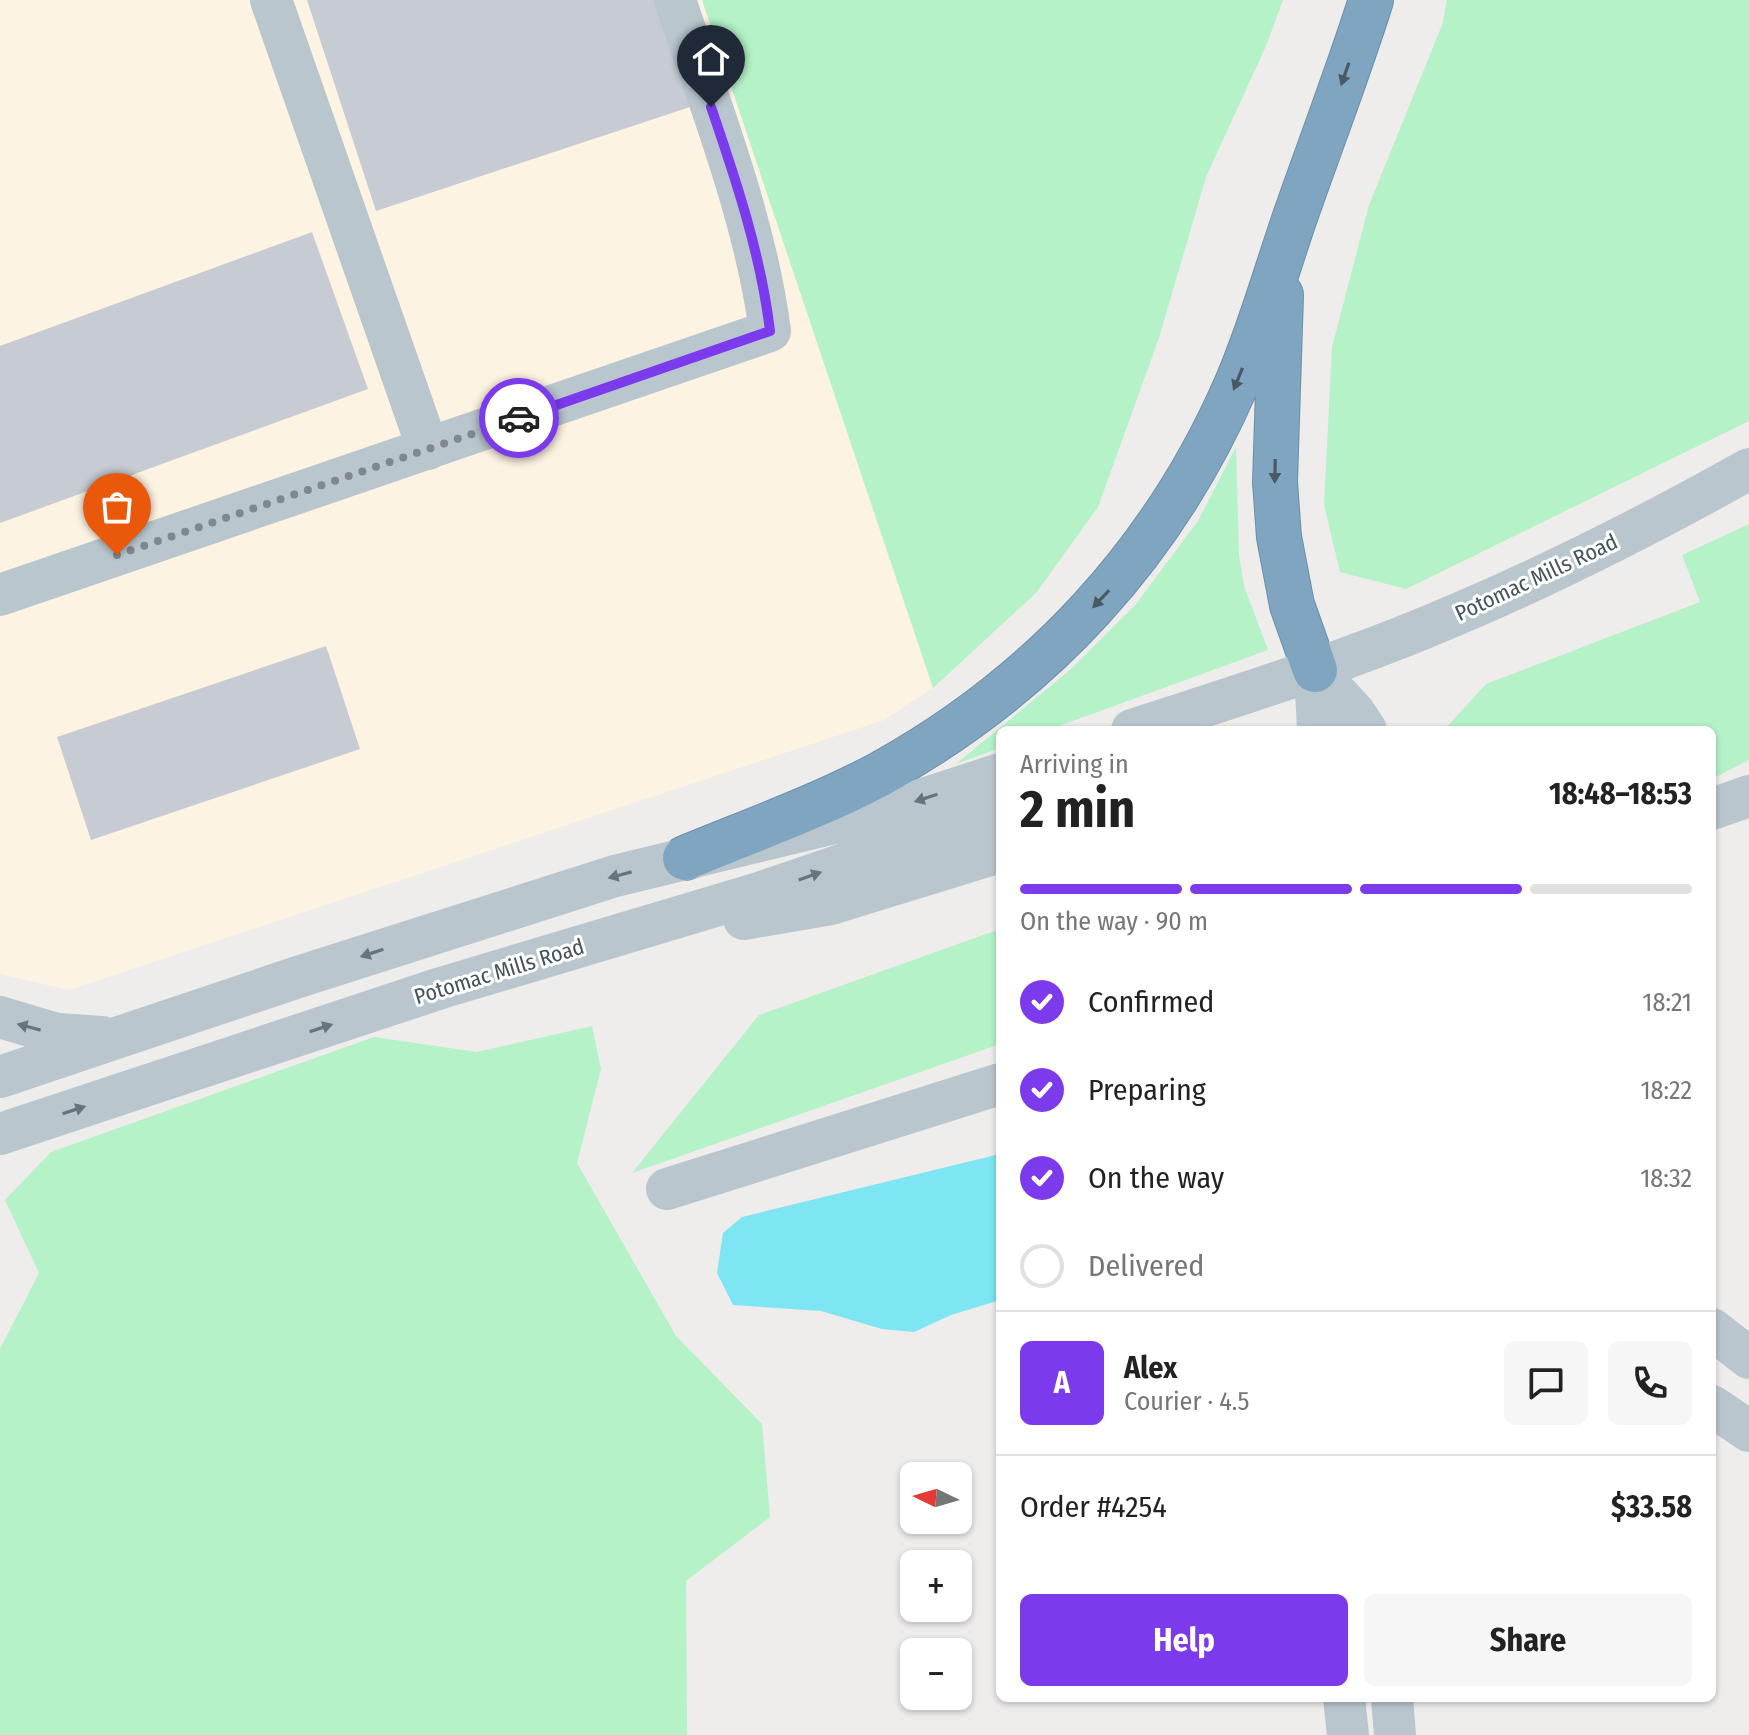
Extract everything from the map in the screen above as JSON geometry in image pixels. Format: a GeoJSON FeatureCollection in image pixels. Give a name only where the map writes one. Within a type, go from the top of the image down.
{"type":"FeatureCollection","features":[{"type":"Feature","properties":{"kind":"highway"},"geometry":{"type":"LineString","coordinates":[[685,858],[879,774],[996,698],[1062,642],[1120,579],[1162,524],[1237,382],[1371,0]]}},
{"type":"Feature","properties":{"kind":"highway"},"geometry":{"type":"LineString","coordinates":[[1283,253],[1275,482],[1279,537],[1292,605],[1315,670]]}},
{"type":"Feature","properties":{"kind":"street"},"geometry":{"type":"LineString","coordinates":[[271,0],[428,449]]}},
{"type":"Feature","properties":{"kind":"street"},"geometry":{"type":"LineString","coordinates":[[0,595],[770,331],[764,287],[729,161],[675,0]]}},
{"type":"Feature","properties":{"kind":"street","name":"Potomac Mills Road"},"geometry":{"type":"LineString","coordinates":[[1144,726],[1315,670],[1534,581],[1672,512],[1749,469]]}},
{"type":"Feature","properties":{"kind":"street"},"geometry":{"type":"LineString","coordinates":[[1315,670],[1318,726]]}},
{"type":"Feature","properties":{"kind":"street"},"geometry":{"type":"LineString","coordinates":[[1315,670],[1363,726]]}},
{"type":"Feature","properties":{"kind":"street","name":"Potomac Mills Road"},"geometry":{"type":"LineString","coordinates":[[1214,726],[1263,703],[1315,670]]}},
{"type":"Feature","properties":{"kind":"street"},"geometry":{"type":"LineString","coordinates":[[0,1077],[615,876],[896,808],[996,775]]}},
{"type":"Feature","properties":{"kind":"street"},"geometry":{"type":"LineString","coordinates":[[1716,808],[1749,796]]}},
{"type":"Feature","properties":{"kind":"street","name":"Potomac Mills Road"},"geometry":{"type":"LineString","coordinates":[[0,1134],[441,988],[762,892],[996,812]]}},
{"type":"Feature","properties":{"kind":"street"},"geometry":{"type":"LineString","coordinates":[[589,943],[831,904],[996,853]]}},
{"type":"Feature","properties":{"kind":"street"},"geometry":{"type":"LineString","coordinates":[[0,1017],[57,1034],[115,1038]]}},
{"type":"Feature","properties":{"kind":"street"},"geometry":{"type":"LineString","coordinates":[[667,1189],[996,1085]]}},
{"type":"Feature","properties":{"kind":"street"},"geometry":{"type":"LineString","coordinates":[[1716,1332],[1749,1358]]}},
{"type":"Feature","properties":{"kind":"street"},"geometry":{"type":"LineString","coordinates":[[1716,1409],[1749,1431]]}},
{"type":"Feature","properties":{"kind":"street"},"geometry":{"type":"LineString","coordinates":[[1344,1702],[1348,1735]]}},
{"type":"Feature","properties":{"kind":"street"},"geometry":{"type":"LineString","coordinates":[[1392,1702],[1395,1735]]}},
{"type":"Feature","properties":{"kind":"shaded area"},"geometry":{"type":"Polygon","coordinates":[[[0,0],[702,0],[933,688],[884,720],[69,990],[0,974],[0,0]]]}},
{"type":"Feature","properties":{"kind":"green space"},"geometry":{"type":"Polygon","coordinates":[[[702,0],[1283,0],[1266,46],[1206,177],[1159,338],[1098,507],[1036,593],[933,688],[702,0]]]}},
{"type":"Feature","properties":{"kind":"green space"},"geometry":{"type":"Polygon","coordinates":[[[1447,0],[1749,0],[1749,421],[1406,589],[1340,572],[1324,505],[1332,347],[1369,205],[1442,25],[1447,0]]]}},
{"type":"Feature","properties":{"kind":"green space"},"geometry":{"type":"Polygon","coordinates":[[[1236,447],[1239,555],[1244,586],[1268,650],[1059,726],[1002,726],[1071,669],[1136,604],[1198,521],[1236,447]]]}},
{"type":"Feature","properties":{"kind":"green space"},"geometry":{"type":"Polygon","coordinates":[[[1749,524],[1749,760],[1716,777],[1716,726],[1448,726],[1486,684],[1700,602],[1682,555],[1749,524]]]}},
{"type":"Feature","properties":{"kind":"green space"},"geometry":{"type":"Polygon","coordinates":[[[996,731],[996,749],[956,764],[996,731]]]}},
{"type":"Feature","properties":{"kind":"green space"},"geometry":{"type":"Polygon","coordinates":[[[996,930],[996,1045],[632,1173],[759,1015],[996,930]]]}},
{"type":"Feature","properties":{"kind":"green space"},"geometry":{"type":"Polygon","coordinates":[[[592,1026],[601,1069],[577,1163],[676,1336],[762,1424],[770,1517],[686,1581],[687,1735],[0,1735],[0,1349],[39,1273],[5,1200],[51,1152],[374,1037],[477,1052],[592,1026]]]}},
{"type":"Feature","properties":{"kind":"water"},"geometry":{"type":"Polygon","coordinates":[[[996,1155],[996,1301],[951,1315],[914,1332],[882,1329],[821,1311],[733,1305],[717,1273],[723,1233],[742,1217],[996,1155]]]}},
{"type":"Feature","properties":{"kind":"building"},"geometry":{"type":"Polygon","coordinates":[[[307,0],[655,0],[690,107],[376,211],[307,0]]]}},
{"type":"Feature","properties":{"kind":"building"},"geometry":{"type":"Polygon","coordinates":[[[312,232],[368,389],[0,523],[0,346],[312,232]]]}},
{"type":"Feature","properties":{"kind":"building"},"geometry":{"type":"Polygon","coordinates":[[[326,646],[360,749],[91,840],[57,737],[326,646]]]}},
{"type":"Feature","properties":{"kind":"way so far"},"geometry":{"type":"LineString","coordinates":[[117,555],[519,418]]}},
{"type":"Feature","properties":{"kind":"route"},"geometry":{"type":"LineString","coordinates":[[519,418],[770,331],[764,287],[711,107]]}}]}
